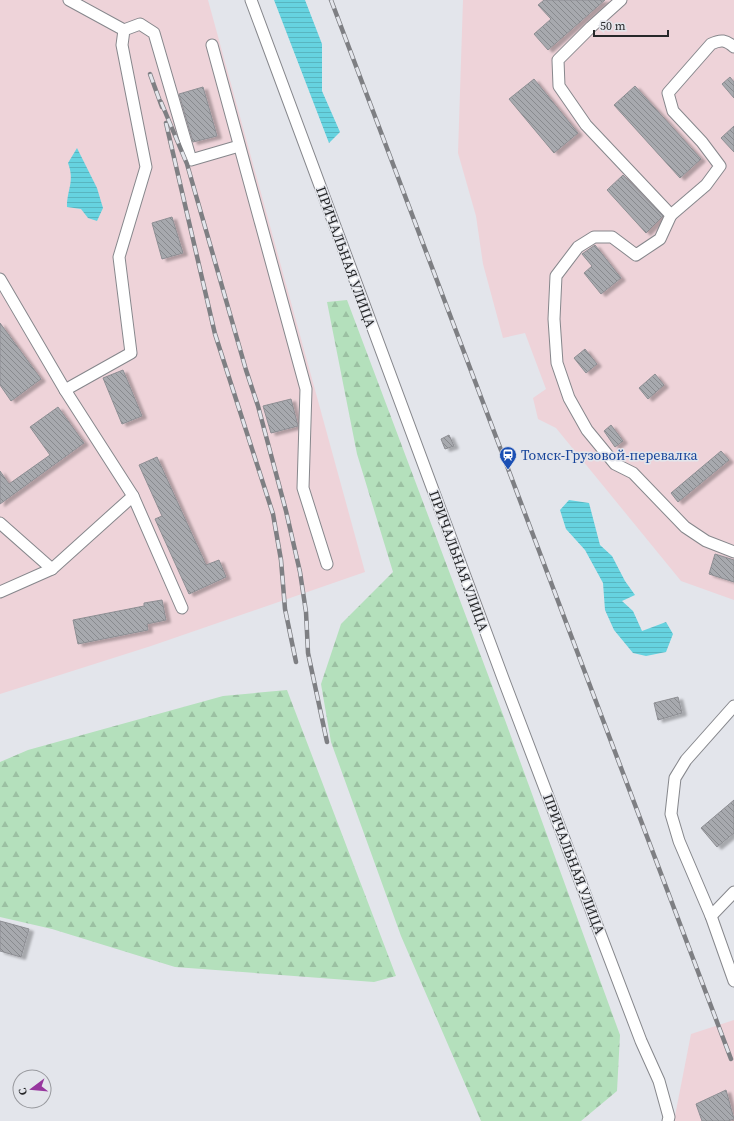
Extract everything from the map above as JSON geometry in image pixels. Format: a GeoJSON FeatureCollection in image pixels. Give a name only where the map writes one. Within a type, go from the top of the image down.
{"type":"FeatureCollection","features":[{"type":"Feature","properties":{"kind":"street"},"geometry":{"type":"LineString","coordinates":[[69,0],[124,30],[140,24],[154,32],[191,160],[239,146]]}},
{"type":"Feature","properties":{"kind":"street","name":"ПРИЧАЛЬНАЯ УЛИЦА"},"geometry":{"type":"LineString","coordinates":[[251,0],[504,681],[641,1041],[659,1081],[669,1120]]}},
{"type":"Feature","properties":{"kind":"street"},"geometry":{"type":"LineString","coordinates":[[621,0],[558,60],[559,86],[586,125],[671,215]]}},
{"type":"Feature","properties":{"kind":"street"},"geometry":{"type":"LineString","coordinates":[[65,390],[131,353],[119,257],[146,167],[122,45],[124,30]]}},
{"type":"Feature","properties":{"kind":"street"},"geometry":{"type":"LineString","coordinates":[[734,47],[727,41],[719,40],[711,44],[668,93],[673,111],[702,142],[720,166],[706,185],[671,215],[660,239],[636,254],[612,237],[594,237],[578,247],[556,276],[554,319],[557,363],[573,405],[587,430],[615,464],[633,473],[685,527],[706,541],[734,552]]}},
{"type":"Feature","properties":{"kind":"street"},"geometry":{"type":"LineString","coordinates":[[212,45],[306,389],[303,488],[327,564]]}},
{"type":"Feature","properties":{"kind":"street"},"geometry":{"type":"LineString","coordinates":[[0,279],[65,390],[133,496],[182,608]]}},
{"type":"Feature","properties":{"kind":"street"},"geometry":{"type":"LineString","coordinates":[[0,592],[52,569],[133,496]]}},
{"type":"Feature","properties":{"kind":"street"},"geometry":{"type":"LineString","coordinates":[[0,523],[52,569]]}},
{"type":"Feature","properties":{"kind":"street"},"geometry":{"type":"LineString","coordinates":[[734,706],[686,760],[675,778],[671,814],[679,841],[711,916],[734,981]]}},
{"type":"Feature","properties":{"kind":"street"},"geometry":{"type":"LineString","coordinates":[[711,916],[734,892]]}},
{"type":"Feature","properties":{"kind":"shaded area"},"geometry":{"type":"Polygon","coordinates":[[[0,0],[208,0],[365,572],[151,646],[0,694],[0,0]]]}},
{"type":"Feature","properties":{"kind":"shaded area"},"geometry":{"type":"Polygon","coordinates":[[[463,0],[734,0],[734,600],[681,581],[556,428],[538,419],[533,398],[546,389],[525,333],[503,338],[483,264],[476,216],[458,153],[463,0]]]}},
{"type":"Feature","properties":{"kind":"shaded area"},"geometry":{"type":"Polygon","coordinates":[[[734,1020],[734,1121],[674,1121],[691,1034],[734,1020]]]}},
{"type":"Feature","properties":{"kind":"green space"},"geometry":{"type":"Polygon","coordinates":[[[347,300],[505,720],[620,1035],[617,1091],[581,1121],[481,1121],[401,936],[331,742],[321,684],[341,624],[393,572],[357,454],[327,302],[347,300]]]}},
{"type":"Feature","properties":{"kind":"green space"},"geometry":{"type":"Polygon","coordinates":[[[287,690],[396,976],[374,982],[175,967],[52,929],[0,917],[0,762],[28,750],[223,696],[287,690]]]}},
{"type":"Feature","properties":{"kind":"water"},"geometry":{"type":"Polygon","coordinates":[[[274,0],[305,0],[322,44],[322,91],[340,132],[329,143],[274,0]]]}},
{"type":"Feature","properties":{"kind":"water"},"geometry":{"type":"Polygon","coordinates":[[[77,148],[97,188],[103,208],[97,221],[88,218],[81,209],[67,207],[71,181],[68,163],[77,148]]]}},
{"type":"Feature","properties":{"kind":"water"},"geometry":{"type":"Polygon","coordinates":[[[569,500],[589,503],[600,545],[612,556],[625,581],[635,595],[622,601],[633,611],[642,631],[666,622],[673,634],[666,652],[646,656],[633,653],[614,630],[605,610],[603,583],[585,550],[566,529],[560,510],[569,500]]]}},
{"type":"Feature","properties":{"kind":"building"},"geometry":{"type":"Polygon","coordinates":[[[544,0],[605,0],[548,50],[534,34],[551,19],[538,5],[544,0]]]}},
{"type":"Feature","properties":{"kind":"building"},"geometry":{"type":"Polygon","coordinates":[[[730,77],[734,82],[734,98],[722,84],[730,77]]]}},
{"type":"Feature","properties":{"kind":"building"},"geometry":{"type":"Polygon","coordinates":[[[534,79],[578,133],[554,153],[509,99],[534,79]]]}},
{"type":"Feature","properties":{"kind":"building"},"geometry":{"type":"Polygon","coordinates":[[[635,86],[701,159],[680,178],[614,105],[635,86]]]}},
{"type":"Feature","properties":{"kind":"building"},"geometry":{"type":"Polygon","coordinates":[[[203,87],[217,136],[193,142],[179,94],[203,87]]]}},
{"type":"Feature","properties":{"kind":"building"},"geometry":{"type":"Polygon","coordinates":[[[734,126],[734,152],[721,138],[734,126]]]}},
{"type":"Feature","properties":{"kind":"building"},"geometry":{"type":"Polygon","coordinates":[[[623,175],[663,216],[646,233],[607,190],[623,175]]]}},
{"type":"Feature","properties":{"kind":"building"},"geometry":{"type":"Polygon","coordinates":[[[172,217],[183,253],[162,259],[152,223],[172,217]]]}},
{"type":"Feature","properties":{"kind":"building"},"geometry":{"type":"Polygon","coordinates":[[[595,245],[621,278],[601,294],[584,273],[592,266],[582,254],[595,245]]]}},
{"type":"Feature","properties":{"kind":"building"},"geometry":{"type":"Polygon","coordinates":[[[0,323],[41,379],[11,401],[0,385],[0,323]]]}},
{"type":"Feature","properties":{"kind":"building"},"geometry":{"type":"Polygon","coordinates":[[[585,349],[597,364],[586,373],[574,358],[585,349]]]}},
{"type":"Feature","properties":{"kind":"building"},"geometry":{"type":"Polygon","coordinates":[[[123,370],[142,416],[122,424],[103,378],[123,370]]]}},
{"type":"Feature","properties":{"kind":"building"},"geometry":{"type":"Polygon","coordinates":[[[655,374],[664,385],[648,399],[639,388],[655,374]]]}},
{"type":"Feature","properties":{"kind":"building"},"geometry":{"type":"Polygon","coordinates":[[[291,399],[298,426],[271,433],[263,406],[291,399]]]}},
{"type":"Feature","properties":{"kind":"building"},"geometry":{"type":"Polygon","coordinates":[[[58,407],[84,443],[0,504],[0,471],[9,484],[50,455],[30,427],[58,407]]]}},
{"type":"Feature","properties":{"kind":"building"},"geometry":{"type":"Polygon","coordinates":[[[611,425],[623,441],[615,447],[604,431],[611,425]]]}},
{"type":"Feature","properties":{"kind":"building"},"geometry":{"type":"Polygon","coordinates":[[[449,435],[454,446],[445,449],[441,439],[449,435]]]}},
{"type":"Feature","properties":{"kind":"building"},"geometry":{"type":"Polygon","coordinates":[[[721,451],[729,460],[678,502],[671,493],[721,451]]]}},
{"type":"Feature","properties":{"kind":"building"},"geometry":{"type":"Polygon","coordinates":[[[157,457],[206,565],[219,560],[226,577],[189,594],[155,519],[162,516],[139,465],[157,457]]]}},
{"type":"Feature","properties":{"kind":"building"},"geometry":{"type":"Polygon","coordinates":[[[715,554],[734,560],[734,582],[709,574],[715,554]]]}},
{"type":"Feature","properties":{"kind":"building"},"geometry":{"type":"Polygon","coordinates":[[[162,600],[166,620],[147,624],[148,630],[78,644],[73,620],[144,606],[144,603],[162,600]]]}},
{"type":"Feature","properties":{"kind":"building"},"geometry":{"type":"Polygon","coordinates":[[[678,697],[682,713],[658,720],[654,703],[678,697]]]}},
{"type":"Feature","properties":{"kind":"building"},"geometry":{"type":"Polygon","coordinates":[[[734,800],[734,833],[717,847],[701,828],[734,800]]]}},
{"type":"Feature","properties":{"kind":"building"},"geometry":{"type":"Polygon","coordinates":[[[0,921],[29,929],[21,957],[0,951],[0,921]]]}},
{"type":"Feature","properties":{"kind":"building"},"geometry":{"type":"Polygon","coordinates":[[[726,1090],[734,1119],[728,1121],[702,1121],[696,1104],[726,1090]]]}},
{"type":"Feature","properties":{"kind":"railway"},"geometry":{"type":"LineString","coordinates":[[331,0],[731,1059]]}},
{"type":"Feature","properties":{"kind":"railway"},"geometry":{"type":"LineString","coordinates":[[150,74],[162,107]]}},
{"type":"Feature","properties":{"kind":"railway"},"geometry":{"type":"LineString","coordinates":[[161,102],[187,164],[246,370],[258,406],[286,511],[300,572],[306,612],[308,653],[327,742]]}},
{"type":"Feature","properties":{"kind":"railway"},"geometry":{"type":"LineString","coordinates":[[166,123],[215,334],[273,514],[281,560],[285,609],[296,662]]}},
{"type":"Feature","properties":{"kind":"place","name":"Томск-Грузовой-перевалка"},"geometry":{"type":"Point","coordinates":[508,470]}}]}
